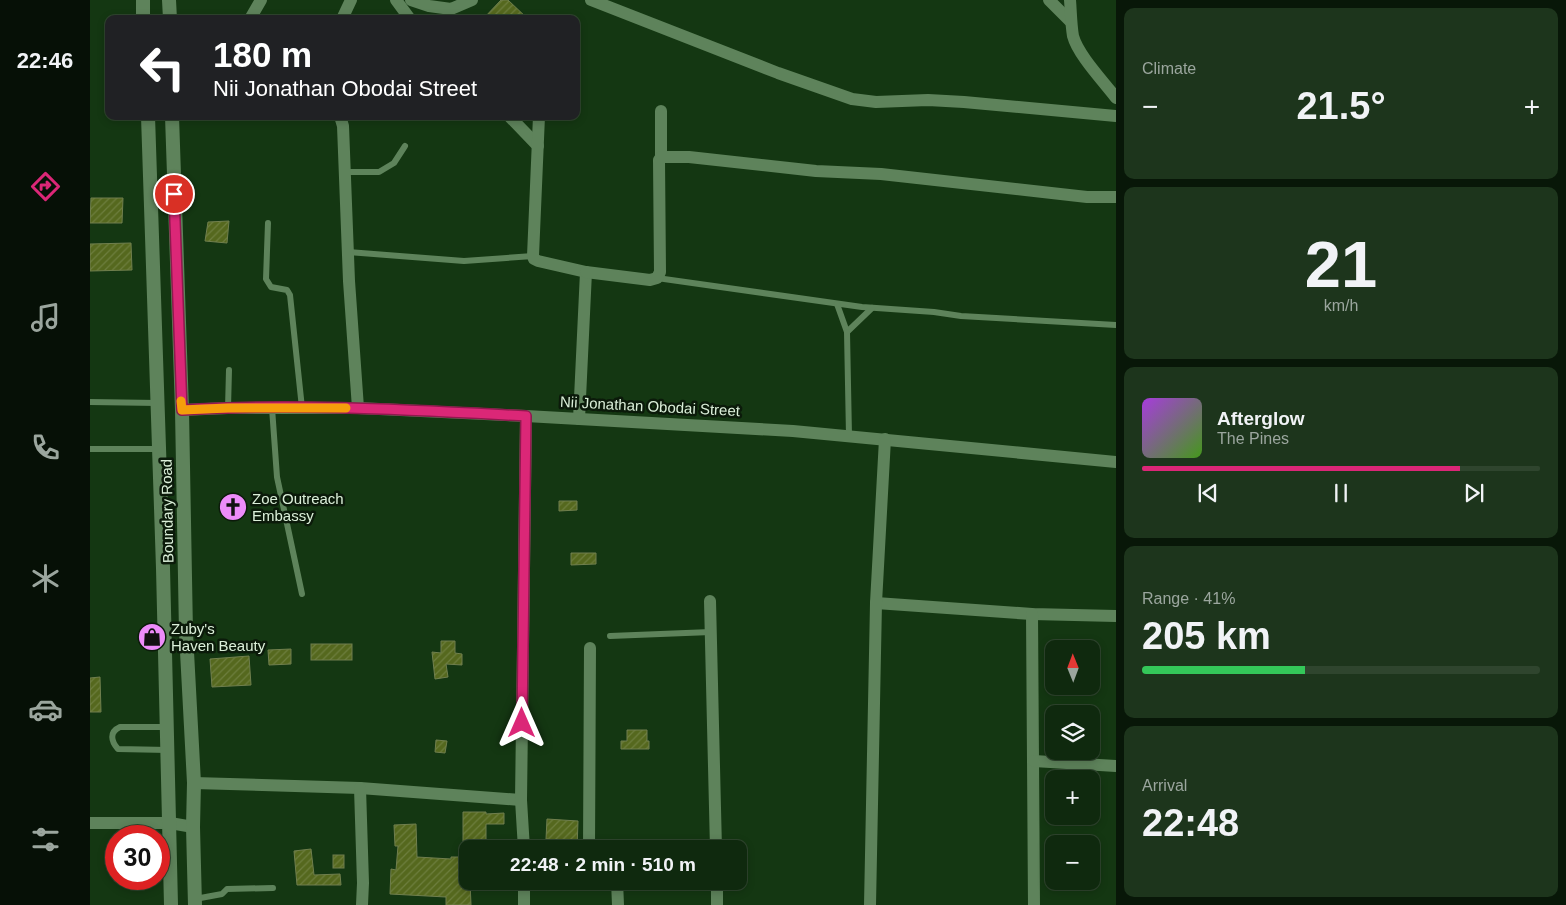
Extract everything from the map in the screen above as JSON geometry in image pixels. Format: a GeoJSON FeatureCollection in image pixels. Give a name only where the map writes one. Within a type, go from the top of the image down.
{"type":"FeatureCollection","features":[{"type":"Feature","properties":{"kind":"main road"},"geometry":{"type":"LineString","coordinates":[[142,0],[143,15]]}},
{"type":"Feature","properties":{"kind":"main road"},"geometry":{"type":"LineString","coordinates":[[169,0],[170,15]]}},
{"type":"Feature","properties":{"kind":"main road","name":"Boundary Road"},"geometry":{"type":"LineString","coordinates":[[148,120],[158,403],[171,905]]}},
{"type":"Feature","properties":{"kind":"main road","name":"Boundary Road"},"geometry":{"type":"LineString","coordinates":[[172,120],[182,410],[186,633],[194,783],[195,902]]}},
{"type":"Feature","properties":{"kind":"street"},"geometry":{"type":"LineString","coordinates":[[252,15],[261,0]]}},
{"type":"Feature","properties":{"kind":"street"},"geometry":{"type":"LineString","coordinates":[[344,15],[351,0]]}},
{"type":"Feature","properties":{"kind":"street"},"geometry":{"type":"LineString","coordinates":[[396,0],[407,15]]}},
{"type":"Feature","properties":{"kind":"street"},"geometry":{"type":"LineString","coordinates":[[411,0],[429,6],[450,9],[472,0]]}},
{"type":"Feature","properties":{"kind":"street"},"geometry":{"type":"LineString","coordinates":[[591,0],[778,73],[852,99],[876,102],[928,100],[964,102],[1116,116]]}},
{"type":"Feature","properties":{"kind":"street"},"geometry":{"type":"LineString","coordinates":[[1050,0],[1071,22]]}},
{"type":"Feature","properties":{"kind":"street"},"geometry":{"type":"LineString","coordinates":[[1070,0],[1074,38],[1083,55],[1116,98]]}},
{"type":"Feature","properties":{"kind":"street"},"geometry":{"type":"LineString","coordinates":[[539,120],[533,256],[538,261],[586,272],[650,280],[657,278],[660,272],[659,160],[661,157],[661,111]]}},
{"type":"Feature","properties":{"kind":"street"},"geometry":{"type":"LineString","coordinates":[[341,120],[358,408]]}},
{"type":"Feature","properties":{"kind":"street"},"geometry":{"type":"LineString","coordinates":[[513,120],[538,146]]}},
{"type":"Feature","properties":{"kind":"street"},"geometry":{"type":"LineString","coordinates":[[661,157],[689,157],[816,170],[881,174],[1087,197],[1116,197]]}},
{"type":"Feature","properties":{"kind":"street"},"geometry":{"type":"LineString","coordinates":[[579,419],[586,272]]}},
{"type":"Feature","properties":{"kind":"street","name":"Nii Jonathan Obodai Street"},"geometry":{"type":"LineString","coordinates":[[182,410],[358,408],[526,416],[793,431],[1116,462]]}},
{"type":"Feature","properties":{"kind":"street"},"geometry":{"type":"LineString","coordinates":[[523,840],[521,800],[526,416]]}},
{"type":"Feature","properties":{"kind":"street"},"geometry":{"type":"LineString","coordinates":[[870,905],[876,603],[885,439]]}},
{"type":"Feature","properties":{"kind":"street"},"geometry":{"type":"LineString","coordinates":[[710,601],[716,840]]}},
{"type":"Feature","properties":{"kind":"street"},"geometry":{"type":"LineString","coordinates":[[876,603],[1032,614],[1116,616]]}},
{"type":"Feature","properties":{"kind":"street"},"geometry":{"type":"LineString","coordinates":[[1032,614],[1034,905]]}},
{"type":"Feature","properties":{"kind":"street"},"geometry":{"type":"LineString","coordinates":[[589,840],[590,648]]}},
{"type":"Feature","properties":{"kind":"street"},"geometry":{"type":"LineString","coordinates":[[1034,761],[1116,766]]}},
{"type":"Feature","properties":{"kind":"street"},"geometry":{"type":"LineString","coordinates":[[194,783],[360,788],[521,800]]}},
{"type":"Feature","properties":{"kind":"street"},"geometry":{"type":"LineString","coordinates":[[360,788],[362,905]]}},
{"type":"Feature","properties":{"kind":"street"},"geometry":{"type":"LineString","coordinates":[[90,823],[170,823],[194,826]]}},
{"type":"Feature","properties":{"kind":"street"},"geometry":{"type":"LineString","coordinates":[[524,890],[524,905]]}},
{"type":"Feature","properties":{"kind":"street"},"geometry":{"type":"LineString","coordinates":[[617,890],[618,905]]}},
{"type":"Feature","properties":{"kind":"street"},"geometry":{"type":"LineString","coordinates":[[717,890],[717,905]]}},
{"type":"Feature","properties":{"kind":"lane"},"geometry":{"type":"LineString","coordinates":[[345,172],[379,172],[394,163],[405,146]]}},
{"type":"Feature","properties":{"kind":"lane"},"geometry":{"type":"LineString","coordinates":[[268,223],[266,279],[271,287],[287,290],[290,295],[302,408]]}},
{"type":"Feature","properties":{"kind":"lane"},"geometry":{"type":"LineString","coordinates":[[348,252],[464,261],[533,256]]}},
{"type":"Feature","properties":{"kind":"lane"},"geometry":{"type":"LineString","coordinates":[[657,278],[872,308],[934,312],[961,316],[1116,325]]}},
{"type":"Feature","properties":{"kind":"lane"},"geometry":{"type":"LineString","coordinates":[[837,304],[847,332],[849,436]]}},
{"type":"Feature","properties":{"kind":"lane"},"geometry":{"type":"LineString","coordinates":[[847,332],[872,308]]}},
{"type":"Feature","properties":{"kind":"lane"},"geometry":{"type":"LineString","coordinates":[[228,408],[229,370]]}},
{"type":"Feature","properties":{"kind":"lane"},"geometry":{"type":"LineString","coordinates":[[90,402],[158,403]]}},
{"type":"Feature","properties":{"kind":"lane"},"geometry":{"type":"LineString","coordinates":[[272,408],[277,477],[302,594]]}},
{"type":"Feature","properties":{"kind":"lane"},"geometry":{"type":"LineString","coordinates":[[90,449],[159,449]]}},
{"type":"Feature","properties":{"kind":"lane"},"geometry":{"type":"LineString","coordinates":[[610,636],[711,632]]}},
{"type":"Feature","properties":{"kind":"lane"},"geometry":{"type":"LineString","coordinates":[[167,727],[120,727],[112,734],[112,742],[118,749],[168,750]]}},
{"type":"Feature","properties":{"kind":"lane"},"geometry":{"type":"LineString","coordinates":[[195,902],[222,894],[227,889],[273,888]]}},
{"type":"Feature","properties":{"kind":"building"},"geometry":{"type":"Polygon","coordinates":[[[501,0],[508,0],[524,15],[487,15],[501,0]]]}},
{"type":"Feature","properties":{"kind":"building"},"geometry":{"type":"Polygon","coordinates":[[[91,198],[123,198],[122,223],[90,223],[91,198]]]}},
{"type":"Feature","properties":{"kind":"building"},"geometry":{"type":"Polygon","coordinates":[[[229,221],[227,243],[205,241],[208,222],[229,221]]]}},
{"type":"Feature","properties":{"kind":"building"},"geometry":{"type":"Polygon","coordinates":[[[131,243],[132,270],[90,271],[90,244],[131,243]]]}},
{"type":"Feature","properties":{"kind":"building"},"geometry":{"type":"Polygon","coordinates":[[[559,501],[577,501],[577,510],[559,511],[559,501]]]}},
{"type":"Feature","properties":{"kind":"building"},"geometry":{"type":"Polygon","coordinates":[[[571,553],[596,553],[596,564],[571,565],[571,553]]]}},
{"type":"Feature","properties":{"kind":"building"},"geometry":{"type":"Polygon","coordinates":[[[441,641],[455,641],[455,653],[462,654],[462,665],[446,664],[448,677],[435,679],[432,652],[441,653],[441,641]]]}},
{"type":"Feature","properties":{"kind":"building"},"geometry":{"type":"Polygon","coordinates":[[[311,644],[352,644],[352,660],[311,660],[311,644]]]}},
{"type":"Feature","properties":{"kind":"building"},"geometry":{"type":"Polygon","coordinates":[[[291,649],[291,664],[269,665],[268,650],[291,649]]]}},
{"type":"Feature","properties":{"kind":"building"},"geometry":{"type":"Polygon","coordinates":[[[249,656],[251,685],[212,687],[210,659],[249,656]]]}},
{"type":"Feature","properties":{"kind":"building"},"geometry":{"type":"Polygon","coordinates":[[[100,677],[101,712],[90,712],[90,678],[100,677]]]}},
{"type":"Feature","properties":{"kind":"building"},"geometry":{"type":"Polygon","coordinates":[[[627,730],[647,730],[649,749],[621,749],[621,741],[627,741],[627,730]]]}},
{"type":"Feature","properties":{"kind":"building"},"geometry":{"type":"Polygon","coordinates":[[[436,740],[447,741],[445,753],[435,752],[436,740]]]}},
{"type":"Feature","properties":{"kind":"building"},"geometry":{"type":"Polygon","coordinates":[[[463,812],[504,813],[504,824],[486,824],[486,840],[463,840],[463,812]]]}},
{"type":"Feature","properties":{"kind":"building"},"geometry":{"type":"Polygon","coordinates":[[[547,819],[578,821],[577,840],[546,839],[547,819]]]}},
{"type":"Feature","properties":{"kind":"building"},"geometry":{"type":"Polygon","coordinates":[[[416,824],[417,857],[451,859],[451,857],[459,857],[459,890],[470,890],[471,905],[446,905],[446,897],[390,894],[391,869],[396,870],[398,846],[395,846],[394,825],[416,824]]]}},
{"type":"Feature","properties":{"kind":"building"},"geometry":{"type":"Polygon","coordinates":[[[311,849],[314,875],[340,874],[341,885],[297,885],[294,851],[311,849]]]}},
{"type":"Feature","properties":{"kind":"building"},"geometry":{"type":"Polygon","coordinates":[[[333,855],[344,855],[344,868],[333,868],[333,855]]]}},
{"type":"Feature","properties":{"kind":"slow traffic"},"geometry":{"type":"LineString","coordinates":[[181,401],[182,410],[346,408]]}},
{"type":"Feature","properties":{"kind":"place","name":"Zoe Outreach Embassy"},"geometry":{"type":"Point","coordinates":[233,507]}},
{"type":"Feature","properties":{"kind":"place","name":"Zuby's Haven Beauty"},"geometry":{"type":"Point","coordinates":[152,637]}},
{"type":"Feature","properties":{"kind":"route"},"geometry":{"type":"LineString","coordinates":[[174,194],[182,410],[358,408],[526,416],[522,723]]}}]}
